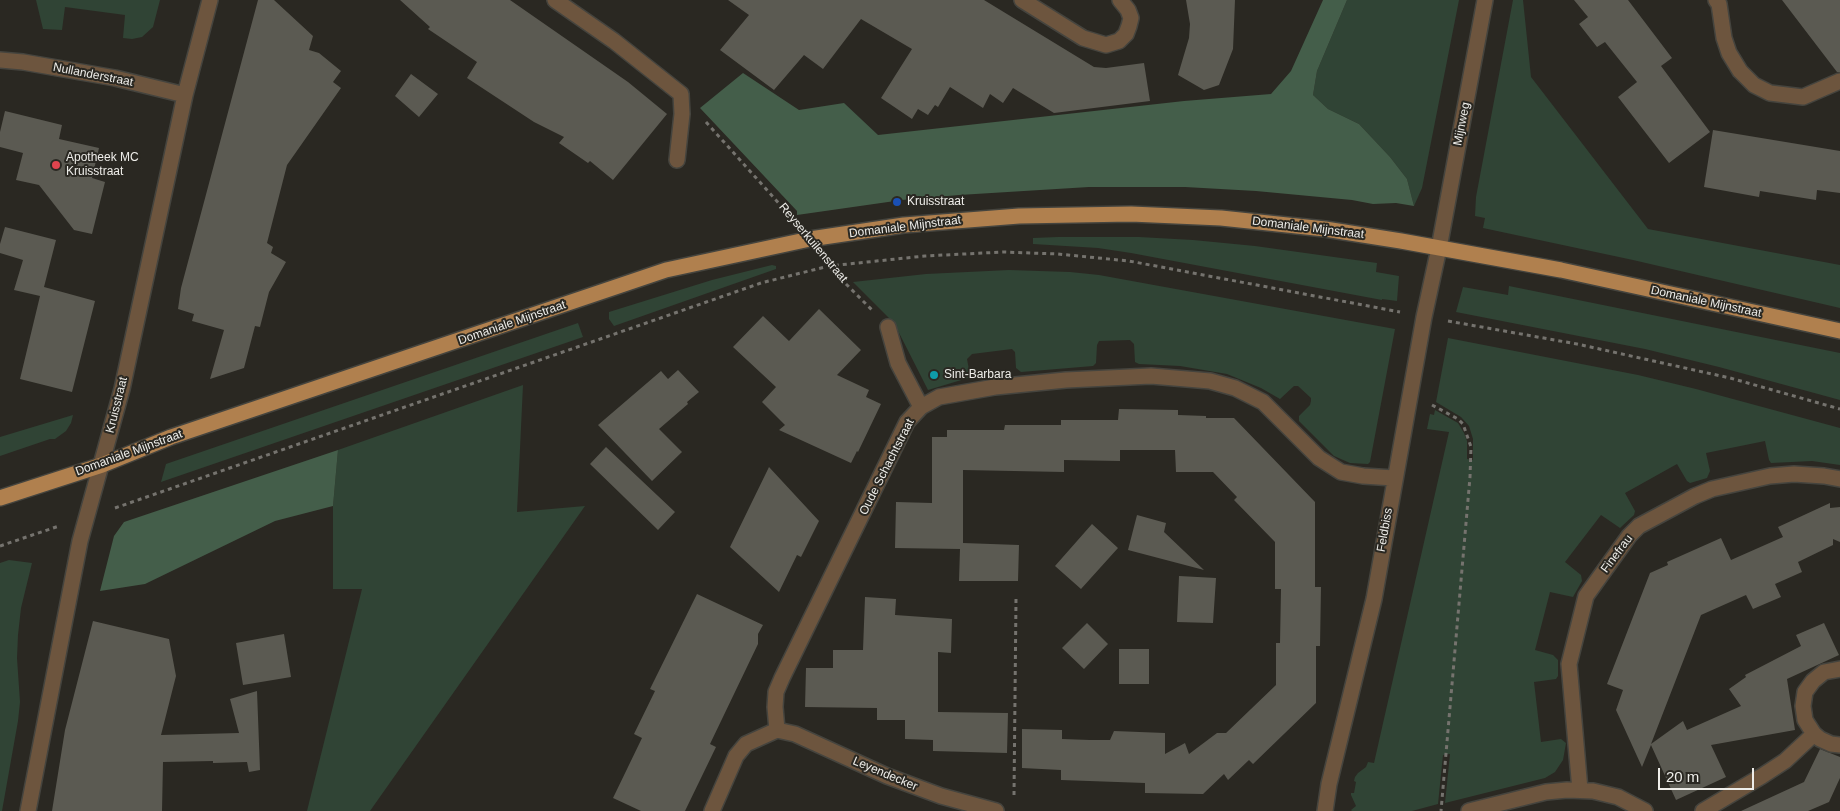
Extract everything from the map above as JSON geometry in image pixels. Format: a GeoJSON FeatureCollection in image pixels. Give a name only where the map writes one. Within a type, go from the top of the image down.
{"type":"FeatureCollection","features":[{"type":"Feature","properties":{"kind":"main road","name":"Domaniale Mijnstraat"},"geometry":{"type":"LineString","coordinates":[[0,498],[102,464],[171,437],[666,270],[810,239],[904,225],[1018,216],[1131,214],[1221,218],[1325,229],[1560,270],[1840,331]]}},
{"type":"Feature","properties":{"kind":"street","name":"Kruisstraat"},"geometry":{"type":"LineString","coordinates":[[28,811],[80,541],[124,381],[185,95],[210,0]]}},
{"type":"Feature","properties":{"kind":"street"},"geometry":{"type":"LineString","coordinates":[[555,0],[614,41],[681,94],[682,114],[677,160]]}},
{"type":"Feature","properties":{"kind":"street"},"geometry":{"type":"LineString","coordinates":[[1022,0],[1083,38],[1106,45],[1119,41],[1126,34],[1129,26],[1131,18],[1128,10],[1120,0]]}},
{"type":"Feature","properties":{"kind":"street","name":"Mijnweg"},"geometry":{"type":"LineString","coordinates":[[1439,248],[1486,0]]}},
{"type":"Feature","properties":{"kind":"street"},"geometry":{"type":"LineString","coordinates":[[1716,0],[1719,4],[1724,38],[1730,53],[1740,71],[1754,85],[1770,93],[1803,97],[1840,81]]}},
{"type":"Feature","properties":{"kind":"street","name":"Nullanderstraat"},"geometry":{"type":"LineString","coordinates":[[0,60],[23,62],[115,78],[185,95]]}},
{"type":"Feature","properties":{"kind":"street","name":"Feldbiss"},"geometry":{"type":"LineString","coordinates":[[1325,811],[1329,784],[1374,599],[1394,478],[1439,248]]}},
{"type":"Feature","properties":{"kind":"street"},"geometry":{"type":"LineString","coordinates":[[888,327],[898,363],[921,407]]}},
{"type":"Feature","properties":{"kind":"street","name":"Oude Schachtstraat"},"geometry":{"type":"LineString","coordinates":[[777,730],[775,700],[782,678],[908,422],[921,407],[939,397],[963,392],[1066,380],[1150,376],[1210,381],[1234,388],[1263,402],[1319,458],[1341,472],[1394,478]]}},
{"type":"Feature","properties":{"kind":"street","name":"Finefrau"},"geometry":{"type":"LineString","coordinates":[[1580,790],[1569,664],[1586,596],[1629,536],[1639,526],[1712,489],[1770,476],[1794,474],[1840,479]]}},
{"type":"Feature","properties":{"kind":"street"},"geometry":{"type":"LineString","coordinates":[[1840,669],[1824,672],[1813,681],[1805,692],[1803,706],[1805,720],[1814,734],[1825,741],[1840,745]]}},
{"type":"Feature","properties":{"kind":"street"},"geometry":{"type":"LineString","coordinates":[[712,811],[736,756],[746,744],[777,730]]}},
{"type":"Feature","properties":{"kind":"street","name":"Leyendecker"},"geometry":{"type":"LineString","coordinates":[[777,730],[795,734],[887,776],[941,796],[996,811]]}},
{"type":"Feature","properties":{"kind":"street"},"geometry":{"type":"LineString","coordinates":[[1703,811],[1785,761],[1814,734]]}},
{"type":"Feature","properties":{"kind":"street"},"geometry":{"type":"LineString","coordinates":[[1469,811],[1546,792],[1580,790],[1618,797],[1645,811]]}},
{"type":"Feature","properties":{"kind":"path","name":"Reyserkuilenstraat"},"geometry":{"type":"LineString","coordinates":[[681,94],[784,208],[810,239],[829,266],[888,327]]}},
{"type":"Feature","properties":{"kind":"path"},"geometry":{"type":"LineString","coordinates":[[0,546],[761,283],[829,266],[925,256],[1003,252],[1058,254],[1129,261],[1577,344],[1730,378],[1840,409]]}},
{"type":"Feature","properties":{"kind":"path"},"geometry":{"type":"LineString","coordinates":[[1410,393],[1458,419],[1466,430],[1471,447],[1441,811]]}},
{"type":"Feature","properties":{"kind":"path"},"geometry":{"type":"LineString","coordinates":[[1014,801],[1016,599]]}},
{"type":"Feature","properties":{"kind":"green space"},"geometry":{"type":"Polygon","coordinates":[[[36,0],[160,0],[153,27],[142,37],[132,39],[123,38],[125,15],[65,7],[62,30],[43,29],[36,0]]]}},
{"type":"Feature","properties":{"kind":"green space"},"geometry":{"type":"Polygon","coordinates":[[[1323,0],[1347,0],[1317,71],[1313,95],[1328,109],[1359,124],[1390,157],[1407,179],[1414,206],[1396,203],[1373,204],[1352,200],[1256,191],[1185,187],[1089,187],[902,200],[797,215],[797,211],[700,108],[743,73],[799,110],[844,103],[878,135],[1184,101],[1271,94],[1291,71],[1323,0]]]}},
{"type":"Feature","properties":{"kind":"green space"},"geometry":{"type":"Polygon","coordinates":[[[1347,0],[1459,0],[1422,188],[1414,206],[1407,179],[1390,157],[1359,124],[1328,109],[1313,95],[1317,71],[1347,0]]]}},
{"type":"Feature","properties":{"kind":"green space"},"geometry":{"type":"Polygon","coordinates":[[[1513,0],[1523,0],[1531,77],[1648,229],[1840,265],[1840,308],[1633,260],[1483,228],[1485,218],[1475,216],[1476,197],[1513,0]]]}},
{"type":"Feature","properties":{"kind":"green space"},"geometry":{"type":"Polygon","coordinates":[[[1139,237],[1193,240],[1255,246],[1377,263],[1376,272],[1399,276],[1397,301],[1382,300],[1131,253],[1098,248],[1033,244],[1033,238],[1139,237]]]}},
{"type":"Feature","properties":{"kind":"green space"},"geometry":{"type":"Polygon","coordinates":[[[772,265],[776,266],[776,269],[614,326],[609,319],[609,312],[712,280],[772,265]]]}},
{"type":"Feature","properties":{"kind":"green space"},"geometry":{"type":"Polygon","coordinates":[[[1009,270],[1099,275],[1395,329],[1370,462],[1368,464],[1350,463],[1334,456],[1299,421],[1299,416],[1310,405],[1311,398],[1298,386],[1294,386],[1280,399],[1261,388],[1227,374],[1180,366],[1139,364],[1135,362],[1134,344],[1130,340],[1099,341],[1096,363],[1093,366],[1021,372],[1016,368],[1015,352],[1012,349],[972,354],[967,359],[970,375],[968,378],[928,390],[894,323],[853,282],[926,274],[1009,270]]]}},
{"type":"Feature","properties":{"kind":"green space"},"geometry":{"type":"Polygon","coordinates":[[[1509,286],[1840,353],[1840,400],[1645,349],[1456,312],[1463,287],[1508,295],[1509,286]]]}},
{"type":"Feature","properties":{"kind":"green space"},"geometry":{"type":"Polygon","coordinates":[[[578,323],[583,337],[161,482],[166,464],[578,323]]]}},
{"type":"Feature","properties":{"kind":"green space"},"geometry":{"type":"Polygon","coordinates":[[[1448,338],[1638,375],[1840,428],[1840,465],[1812,461],[1771,463],[1765,441],[1706,453],[1710,471],[1707,478],[1690,483],[1677,464],[1625,493],[1635,511],[1634,515],[1620,528],[1601,515],[1565,562],[1581,575],[1582,581],[1573,597],[1550,592],[1535,650],[1553,655],[1558,660],[1558,676],[1556,679],[1534,682],[1541,742],[1561,739],[1566,743],[1563,760],[1555,772],[1545,778],[1445,803],[1450,754],[1443,755],[1438,804],[1412,811],[1352,811],[1356,806],[1351,795],[1351,793],[1354,793],[1355,777],[1366,767],[1368,762],[1374,763],[1449,432],[1427,429],[1430,414],[1434,415],[1435,410],[1458,423],[1467,441],[1467,459],[1473,460],[1473,439],[1469,426],[1461,417],[1436,402],[1448,338]]]}},
{"type":"Feature","properties":{"kind":"green space"},"geometry":{"type":"Polygon","coordinates":[[[523,385],[517,512],[585,506],[370,811],[307,811],[362,589],[333,589],[333,506],[338,450],[523,385]]]}},
{"type":"Feature","properties":{"kind":"green space"},"geometry":{"type":"Polygon","coordinates":[[[73,415],[66,431],[55,439],[0,456],[0,437],[73,415]]]}},
{"type":"Feature","properties":{"kind":"green space"},"geometry":{"type":"Polygon","coordinates":[[[338,450],[333,506],[275,521],[145,584],[100,591],[114,536],[124,522],[338,450]]]}},
{"type":"Feature","properties":{"kind":"green space"},"geometry":{"type":"Polygon","coordinates":[[[9,560],[32,563],[21,608],[18,635],[17,658],[20,702],[18,721],[2,811],[0,811],[0,563],[9,560]]]}},
{"type":"Feature","properties":{"kind":"building"},"geometry":{"type":"Polygon","coordinates":[[[258,0],[274,0],[313,36],[309,50],[319,53],[341,71],[333,82],[341,88],[287,165],[267,243],[273,247],[271,253],[286,262],[269,292],[260,327],[255,326],[244,368],[210,379],[224,330],[192,321],[194,314],[178,309],[181,288],[258,0]]]}},
{"type":"Feature","properties":{"kind":"building"},"geometry":{"type":"Polygon","coordinates":[[[400,0],[510,0],[628,82],[667,114],[613,180],[590,161],[588,163],[559,143],[564,137],[534,122],[467,78],[477,62],[428,29],[430,27],[400,0]]]}},
{"type":"Feature","properties":{"kind":"building"},"geometry":{"type":"Polygon","coordinates":[[[728,0],[984,0],[1094,67],[1106,68],[1144,63],[1150,101],[1054,113],[1013,88],[1003,103],[990,94],[983,108],[950,87],[938,107],[935,105],[928,115],[918,109],[912,119],[881,98],[912,49],[861,19],[823,69],[804,55],[774,90],[720,50],[749,15],[728,0]]]}},
{"type":"Feature","properties":{"kind":"building"},"geometry":{"type":"Polygon","coordinates":[[[1186,0],[1235,0],[1233,49],[1219,85],[1204,90],[1178,75],[1189,38],[1190,24],[1186,0]]]}},
{"type":"Feature","properties":{"kind":"building"},"geometry":{"type":"Polygon","coordinates":[[[1574,0],[1628,0],[1672,58],[1661,66],[1710,132],[1669,163],[1618,97],[1637,82],[1605,42],[1597,47],[1579,24],[1588,17],[1574,0]]]}},
{"type":"Feature","properties":{"kind":"building"},"geometry":{"type":"Polygon","coordinates":[[[1782,0],[1840,0],[1840,72],[1837,72],[1782,0]]]}},
{"type":"Feature","properties":{"kind":"building"},"geometry":{"type":"Polygon","coordinates":[[[411,74],[438,94],[419,117],[395,96],[411,74]]]}},
{"type":"Feature","properties":{"kind":"building"},"geometry":{"type":"Polygon","coordinates":[[[5,111],[62,125],[59,139],[99,148],[92,178],[105,182],[92,234],[74,230],[39,185],[16,180],[23,153],[0,147],[0,132],[5,111]]]}},
{"type":"Feature","properties":{"kind":"building"},"geometry":{"type":"Polygon","coordinates":[[[1713,130],[1840,151],[1840,193],[1817,190],[1816,200],[1760,191],[1759,197],[1704,187],[1713,130]]]}},
{"type":"Feature","properties":{"kind":"building"},"geometry":{"type":"Polygon","coordinates":[[[5,227],[56,240],[44,287],[95,301],[72,392],[20,379],[40,296],[14,290],[23,260],[0,253],[0,244],[5,227]]]}},
{"type":"Feature","properties":{"kind":"building"},"geometry":{"type":"Polygon","coordinates":[[[819,309],[861,350],[837,375],[869,390],[866,397],[881,404],[851,463],[779,430],[785,425],[762,402],[776,387],[733,347],[763,316],[789,341],[819,309]]]}},
{"type":"Feature","properties":{"kind":"building"},"geometry":{"type":"Polygon","coordinates":[[[678,370],[699,392],[659,429],[682,452],[652,481],[598,425],[661,371],[668,379],[678,370]]]}},
{"type":"Feature","properties":{"kind":"building"},"geometry":{"type":"Polygon","coordinates":[[[1119,409],[1178,410],[1178,415],[1234,418],[1315,502],[1315,587],[1321,587],[1320,646],[1316,646],[1316,703],[1253,764],[1249,760],[1228,780],[1224,774],[1203,794],[1145,793],[1145,783],[1061,780],[1061,770],[1022,768],[1022,729],[1062,730],[1062,739],[1090,740],[1110,740],[1114,731],[1165,733],[1165,754],[1185,743],[1189,754],[1217,733],[1226,733],[1276,685],[1276,643],[1280,643],[1281,589],[1275,589],[1275,542],[1234,500],[1237,497],[1213,472],[1176,472],[1175,450],[1120,450],[1120,461],[1064,460],[1064,472],[963,470],[963,543],[1019,545],[1018,581],[959,581],[960,549],[895,548],[896,502],[932,503],[932,437],[947,437],[947,430],[1004,430],[1005,425],[1061,425],[1061,420],[1118,420],[1119,409]]]}},
{"type":"Feature","properties":{"kind":"building"},"geometry":{"type":"Polygon","coordinates":[[[606,447],[675,512],[658,530],[590,464],[606,447]]]}},
{"type":"Feature","properties":{"kind":"building"},"geometry":{"type":"Polygon","coordinates":[[[769,467],[819,521],[801,557],[797,555],[779,592],[730,547],[769,467]]]}},
{"type":"Feature","properties":{"kind":"building"},"geometry":{"type":"Polygon","coordinates":[[[1830,503],[1830,508],[1840,507],[1840,542],[1833,539],[1833,545],[1798,562],[1802,572],[1775,584],[1781,597],[1753,609],[1746,595],[1701,615],[1651,744],[1683,721],[1687,730],[1741,706],[1729,689],[1746,677],[1745,675],[1801,646],[1796,635],[1824,623],[1839,655],[1787,679],[1795,730],[1711,745],[1726,777],[1676,800],[1651,745],[1642,767],[1616,710],[1623,690],[1607,684],[1650,573],[1668,565],[1667,562],[1721,538],[1731,560],[1783,537],[1778,527],[1830,503]]]}},
{"type":"Feature","properties":{"kind":"building"},"geometry":{"type":"Polygon","coordinates":[[[1137,515],[1166,523],[1164,532],[1204,570],[1128,550],[1137,515]]]}},
{"type":"Feature","properties":{"kind":"building"},"geometry":{"type":"Polygon","coordinates":[[[1092,524],[1118,548],[1081,589],[1055,566],[1092,524]]]}},
{"type":"Feature","properties":{"kind":"building"},"geometry":{"type":"Polygon","coordinates":[[[1179,576],[1216,578],[1213,623],[1177,622],[1179,576]]]}},
{"type":"Feature","properties":{"kind":"building"},"geometry":{"type":"Polygon","coordinates":[[[697,594],[763,625],[758,634],[758,644],[710,744],[716,747],[685,811],[641,811],[613,798],[642,738],[634,734],[655,691],[650,689],[697,594]]]}},
{"type":"Feature","properties":{"kind":"building"},"geometry":{"type":"Polygon","coordinates":[[[865,597],[896,599],[895,615],[952,619],[951,653],[938,652],[938,712],[1008,713],[1007,753],[933,751],[933,740],[905,739],[905,720],[877,720],[877,708],[805,707],[806,668],[833,668],[833,650],[863,650],[865,597]]]}},
{"type":"Feature","properties":{"kind":"building"},"geometry":{"type":"Polygon","coordinates":[[[93,621],[169,639],[176,676],[161,735],[239,733],[230,699],[257,691],[260,770],[249,772],[247,762],[163,762],[162,811],[52,811],[65,730],[93,621]]]}},
{"type":"Feature","properties":{"kind":"building"},"geometry":{"type":"Polygon","coordinates":[[[1087,623],[1108,644],[1084,669],[1062,648],[1087,623]]]}},
{"type":"Feature","properties":{"kind":"building"},"geometry":{"type":"Polygon","coordinates":[[[284,634],[291,677],[243,685],[236,643],[284,634]]]}},
{"type":"Feature","properties":{"kind":"building"},"geometry":{"type":"Polygon","coordinates":[[[1119,649],[1149,649],[1149,684],[1119,684],[1119,649]]]}},
{"type":"Feature","properties":{"kind":"building"},"geometry":{"type":"Polygon","coordinates":[[[1820,749],[1840,757],[1840,778],[1829,802],[1808,811],[1741,811],[1804,782],[1820,749]]]}},
{"type":"Feature","properties":{"kind":"place","name":"Apotheek MC Kruisstraat"},"geometry":{"type":"Point","coordinates":[56,165]}},
{"type":"Feature","properties":{"kind":"place","name":"Kruisstraat"},"geometry":{"type":"Point","coordinates":[897,202]}},
{"type":"Feature","properties":{"kind":"place","name":"Sint-Barbara"},"geometry":{"type":"Point","coordinates":[934,375]}}]}
